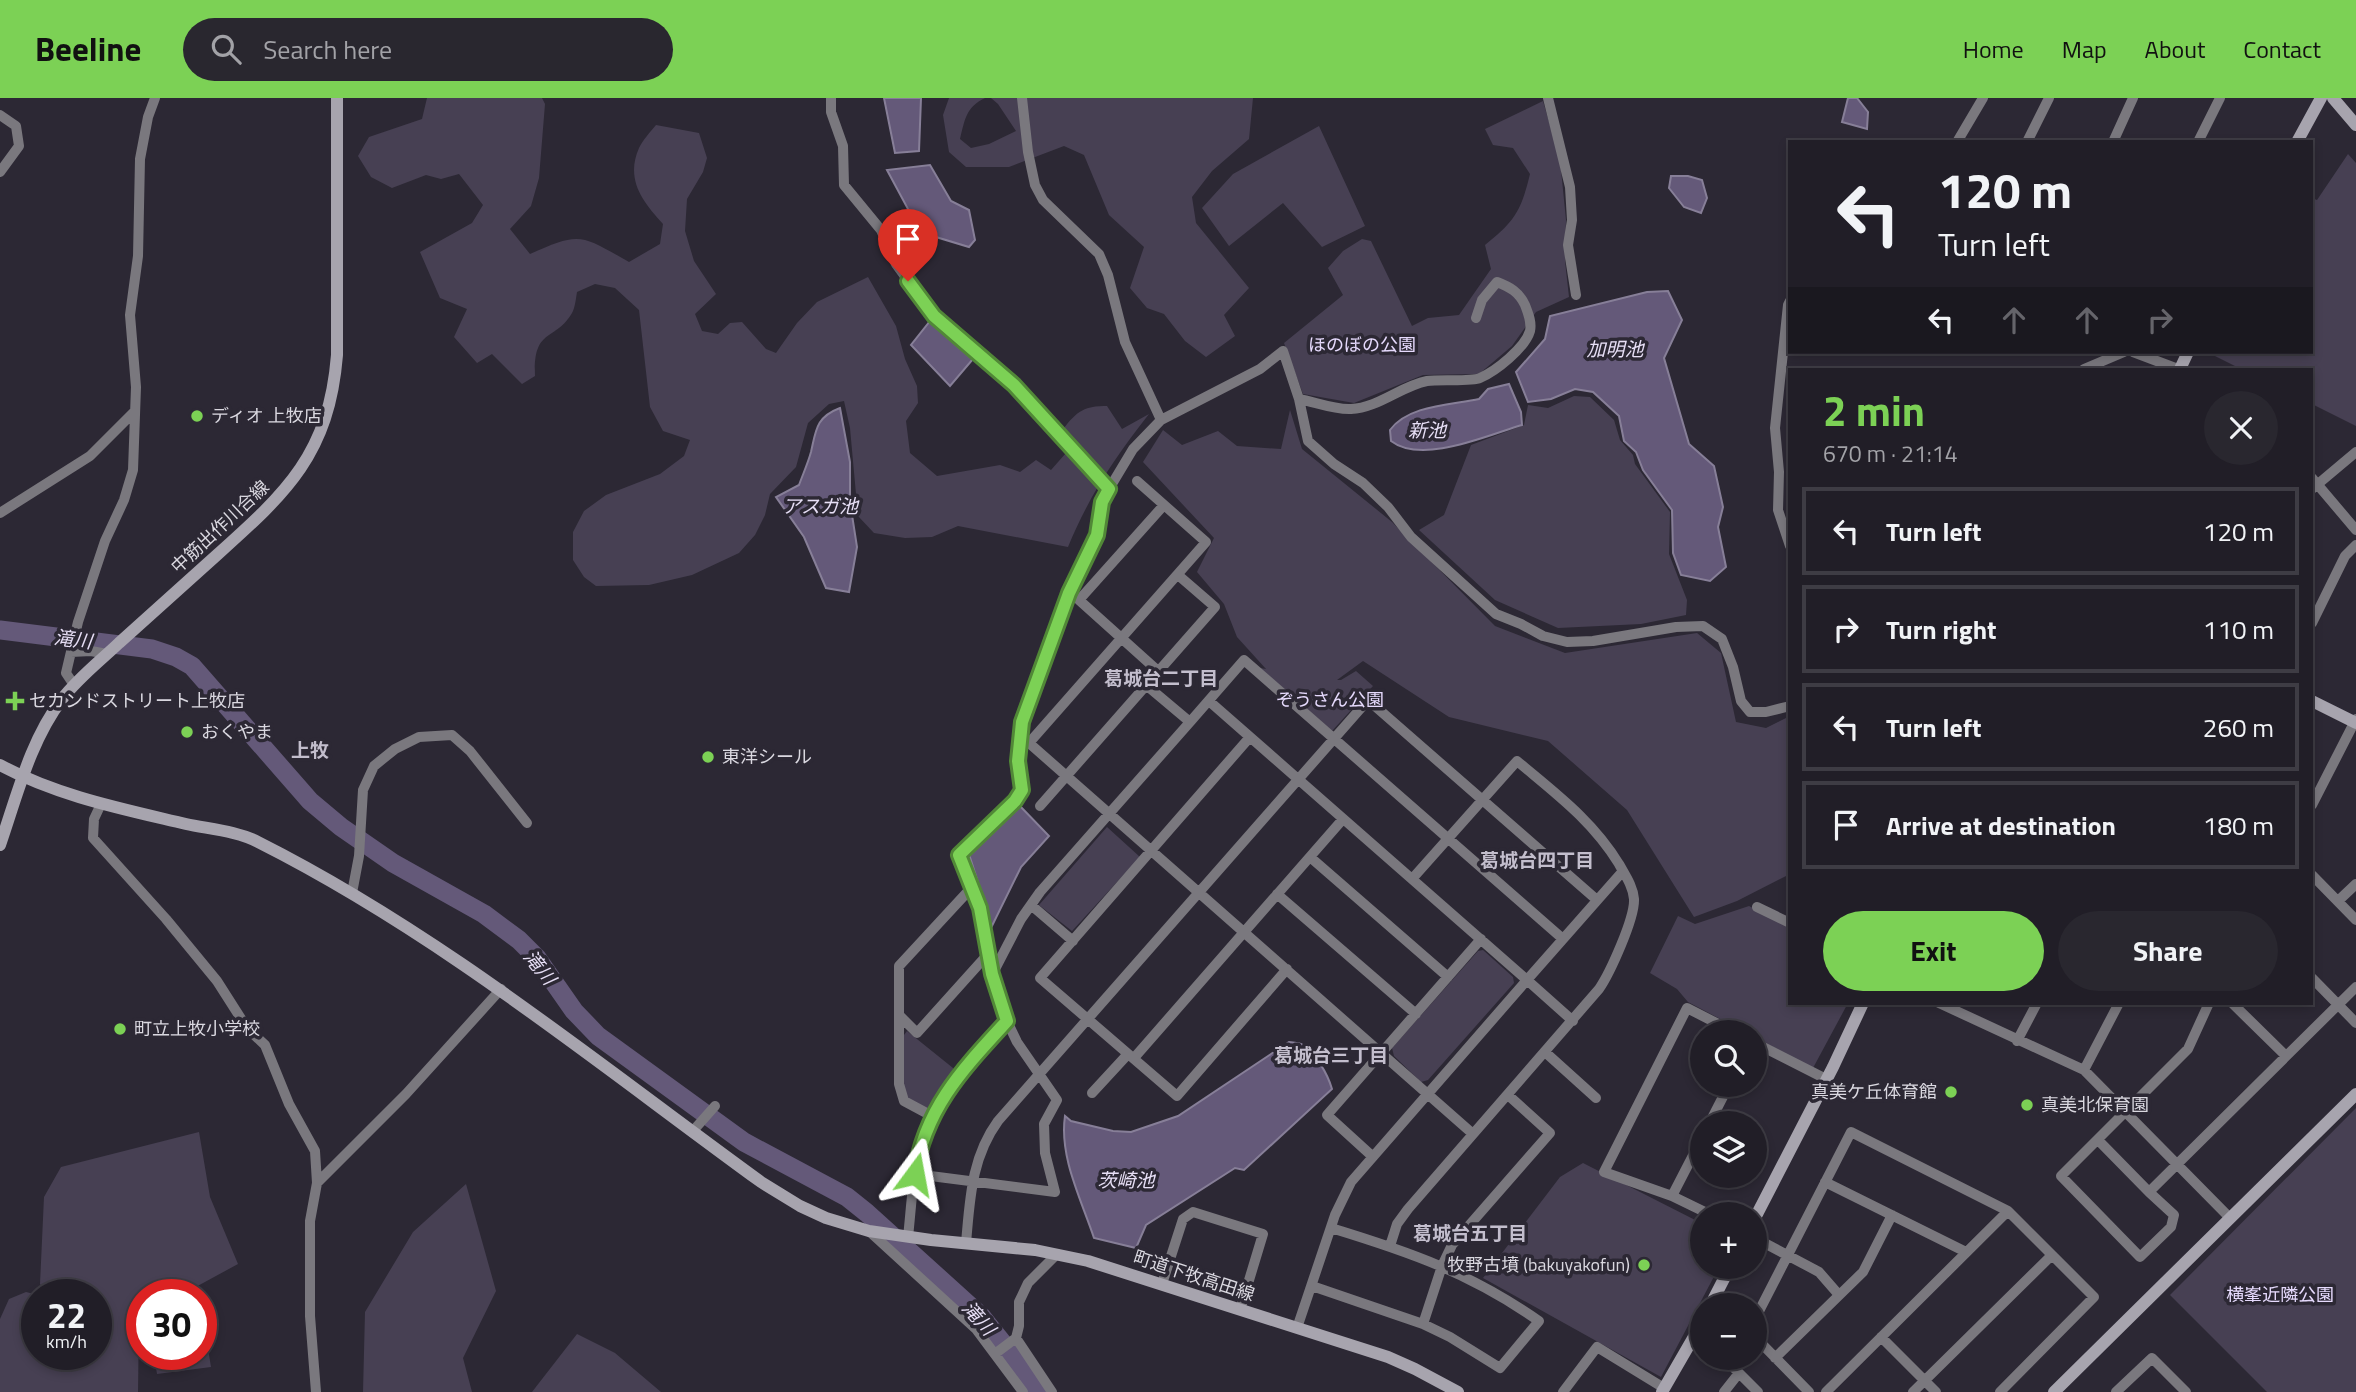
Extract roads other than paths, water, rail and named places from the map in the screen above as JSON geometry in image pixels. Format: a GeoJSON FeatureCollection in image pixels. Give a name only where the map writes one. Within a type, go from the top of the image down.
{"type":"FeatureCollection","features":[{"type":"Feature","properties":{"kind":"street"},"geometry":{"type":"LineString","coordinates":[[74,685],[66,673],[78,622],[105,541],[129,486],[134,456],[136,387],[130,316],[138,256],[140,159],[148,117],[155,98]]}},
{"type":"Feature","properties":{"kind":"street","name":"中筋出作川合線"},"geometry":{"type":"LineString","coordinates":[[0,845],[40,733],[54,709],[74,685],[107,654],[275,502],[299,471],[320,434],[332,396],[337,355],[337,98]]}},
{"type":"Feature","properties":{"kind":"street"},"geometry":{"type":"LineString","coordinates":[[831,98],[831,111],[843,146],[844,185],[881,230],[896,264],[934,316],[1014,385],[1109,489]]}},
{"type":"Feature","properties":{"kind":"street"},"geometry":{"type":"LineString","coordinates":[[1022,98],[1035,186],[1043,200],[1099,254],[1108,275],[1125,342],[1161,420]]}},
{"type":"Feature","properties":{"kind":"street"},"geometry":{"type":"LineString","coordinates":[[1549,98],[1570,187],[1572,220],[1567,245],[1576,295]]}},
{"type":"Feature","properties":{"kind":"street"},"geometry":{"type":"LineString","coordinates":[[1958,140],[1983,98]]}},
{"type":"Feature","properties":{"kind":"street"},"geometry":{"type":"LineString","coordinates":[[2028,140],[2049,98]]}},
{"type":"Feature","properties":{"kind":"street"},"geometry":{"type":"LineString","coordinates":[[2114,140],[2133,98]]}},
{"type":"Feature","properties":{"kind":"street"},"geometry":{"type":"LineString","coordinates":[[2199,140],[2220,98]]}},
{"type":"Feature","properties":{"kind":"street"},"geometry":{"type":"LineString","coordinates":[[2298,140],[2321,98]]}},
{"type":"Feature","properties":{"kind":"street"},"geometry":{"type":"LineString","coordinates":[[2333,98],[2356,125]]}},
{"type":"Feature","properties":{"kind":"street"},"geometry":{"type":"LineString","coordinates":[[0,115],[16,127],[19,146],[0,172]]}},
{"type":"Feature","properties":{"kind":"street"},"geometry":{"type":"LineString","coordinates":[[1299,398],[1351,409],[1370,405],[1423,382],[1478,379],[1508,360],[1522,345],[1530,330],[1530,316],[1516,292],[1497,282],[1482,300],[1476,318]]}},
{"type":"Feature","properties":{"kind":"street"},"geometry":{"type":"LineString","coordinates":[[1788,305],[1775,428],[1779,472],[1778,510],[1788,539]]}},
{"type":"Feature","properties":{"kind":"street"},"geometry":{"type":"LineString","coordinates":[[915,1174],[1055,1192],[1045,1153],[1044,1132],[1056,1100],[1007,1021],[992,974],[985,928],[959,855],[1015,801],[1022,790],[1018,761],[1022,722],[1069,593],[1097,535],[1102,502],[1133,449],[1161,420],[1260,369],[1283,351],[1299,398],[1308,441],[1334,464],[1363,483],[1388,507],[1411,537],[1496,614],[1543,636],[1567,642],[1593,641],[1676,627],[1703,626],[1722,639],[1733,667],[1741,701],[1750,712],[1766,712],[1788,706]]}},
{"type":"Feature","properties":{"kind":"street"},"geometry":{"type":"LineString","coordinates":[[2086,368],[2119,354]]}},
{"type":"Feature","properties":{"kind":"street"},"geometry":{"type":"LineString","coordinates":[[2138,354],[2176,368]]}},
{"type":"Feature","properties":{"kind":"street"},"geometry":{"type":"LineString","coordinates":[[0,513],[90,456],[135,411]]}},
{"type":"Feature","properties":{"kind":"street"},"geometry":{"type":"LineString","coordinates":[[2356,452],[2314,484],[2356,530]]}},
{"type":"Feature","properties":{"kind":"street"},"geometry":{"type":"LineString","coordinates":[[1137,481],[1206,542],[1030,743],[1474,1134]]}},
{"type":"Feature","properties":{"kind":"street"},"geometry":{"type":"LineString","coordinates":[[1158,671],[1079,600],[1164,505]]}},
{"type":"Feature","properties":{"kind":"street"},"geometry":{"type":"LineString","coordinates":[[2313,621],[2345,556],[2356,545]]}},
{"type":"Feature","properties":{"kind":"street"},"geometry":{"type":"LineString","coordinates":[[1040,806],[1215,607],[1178,575]]}},
{"type":"Feature","properties":{"kind":"street"},"geometry":{"type":"LineString","coordinates":[[71,652],[92,651],[107,654]]}},
{"type":"Feature","properties":{"kind":"street"},"geometry":{"type":"LineString","coordinates":[[992,974],[1031,905],[1244,660],[1563,939]]}},
{"type":"Feature","properties":{"kind":"street"},"geometry":{"type":"LineString","coordinates":[[1146,685],[1189,722]]}},
{"type":"Feature","properties":{"kind":"street"},"geometry":{"type":"LineString","coordinates":[[966,1243],[972,1181],[982,1147],[989,1134],[1038,1074],[1368,700],[1597,900]]}},
{"type":"Feature","properties":{"kind":"street"},"geometry":{"type":"LineString","coordinates":[[1209,701],[1573,1021]]}},
{"type":"Feature","properties":{"kind":"street"},"geometry":{"type":"LineString","coordinates":[[2313,701],[2356,721],[2313,803]]}},
{"type":"Feature","properties":{"kind":"street"},"geometry":{"type":"LineString","coordinates":[[352,893],[359,856],[363,790],[374,766],[395,749],[419,737],[452,735],[470,751],[527,822]]}},
{"type":"Feature","properties":{"kind":"street"},"geometry":{"type":"LineString","coordinates":[[1251,737],[1040,978],[1177,1096],[1287,969]]}},
{"type":"Feature","properties":{"kind":"street"},"geometry":{"type":"LineString","coordinates":[[1390,1246],[1402,1216],[1573,1021],[1606,979],[1631,913],[1634,896],[1623,871],[1591,825],[1517,761],[1412,879]]}},
{"type":"Feature","properties":{"kind":"street","name":"町道下牧高田線"},"geometry":{"type":"LineString","coordinates":[[0,765],[24,778],[101,804],[254,840],[352,893],[501,989],[694,1128],[761,1182],[800,1206],[827,1218],[869,1231],[1057,1254],[1088,1261],[1397,1361],[1458,1392]]}},
{"type":"Feature","properties":{"kind":"street"},"geometry":{"type":"LineString","coordinates":[[101,804],[94,819],[93,838],[166,919],[217,981],[247,1028],[265,1045],[289,1104],[315,1151],[317,1183],[310,1221],[310,1316],[316,1392]]}},
{"type":"Feature","properties":{"kind":"street"},"geometry":{"type":"LineString","coordinates":[[1092,1093],[1131,1056],[1343,819]]}},
{"type":"Feature","properties":{"kind":"street"},"geometry":{"type":"LineString","coordinates":[[1310,857],[1448,977]]}},
{"type":"Feature","properties":{"kind":"street"},"geometry":{"type":"LineString","coordinates":[[1297,1328],[1344,1193],[1372,1156],[1623,871]]}},
{"type":"Feature","properties":{"kind":"street"},"geometry":{"type":"LineString","coordinates":[[2313,876],[2356,920]]}},
{"type":"Feature","properties":{"kind":"street"},"geometry":{"type":"LineString","coordinates":[[2338,901],[2356,884]]}},
{"type":"Feature","properties":{"kind":"street"},"geometry":{"type":"LineString","coordinates":[[932,1116],[904,1101],[899,1084],[899,966],[972,886]]}},
{"type":"Feature","properties":{"kind":"street"},"geometry":{"type":"LineString","coordinates":[[1277,894],[1416,1014]]}},
{"type":"Feature","properties":{"kind":"street"},"geometry":{"type":"LineString","coordinates":[[1031,905],[1073,941]]}},
{"type":"Feature","properties":{"kind":"street"},"geometry":{"type":"LineString","coordinates":[[1757,907],[1788,922]]}},
{"type":"Feature","properties":{"kind":"street"},"geometry":{"type":"LineString","coordinates":[[1372,1156],[1327,1115],[1481,939]]}},
{"type":"Feature","properties":{"kind":"street"},"geometry":{"type":"LineString","coordinates":[[899,1015],[918,1033],[988,954]]}},
{"type":"Feature","properties":{"kind":"street"},"geometry":{"type":"LineString","coordinates":[[2313,979],[2356,1023]]}},
{"type":"Feature","properties":{"kind":"street"},"geometry":{"type":"LineString","coordinates":[[2149,1192],[2356,986]]}},
{"type":"Feature","properties":{"kind":"street"},"geometry":{"type":"LineString","coordinates":[[317,1183],[406,1094],[501,989]]}},
{"type":"Feature","properties":{"kind":"street"},"geometry":{"type":"LineString","coordinates":[[1763,1202],[1862,1005]]}},
{"type":"Feature","properties":{"kind":"street"},"geometry":{"type":"LineString","coordinates":[[2017,1041],[2036,1005]]}},
{"type":"Feature","properties":{"kind":"street"},"geometry":{"type":"LineString","coordinates":[[2084,1070],[2118,1005]]}},
{"type":"Feature","properties":{"kind":"street"},"geometry":{"type":"LineString","coordinates":[[2098,1140],[2174,1215],[2171,1227],[2140,1257],[2061,1176],[2188,1049],[2208,1005]]}},
{"type":"Feature","properties":{"kind":"street"},"geometry":{"type":"LineString","coordinates":[[2234,1005],[2286,1056]]}},
{"type":"Feature","properties":{"kind":"street"},"geometry":{"type":"LineString","coordinates":[[1954,1006],[2017,1041],[2084,1070],[2230,1218]]}},
{"type":"Feature","properties":{"kind":"street"},"geometry":{"type":"LineString","coordinates":[[1690,1205],[1604,1172],[1687,1009],[1709,1020]]}},
{"type":"Feature","properties":{"kind":"street"},"geometry":{"type":"LineString","coordinates":[[908,1237],[921,1143],[932,1116],[961,1072],[1007,1021]]}},
{"type":"Feature","properties":{"kind":"street"},"geometry":{"type":"LineString","coordinates":[[1767,1049],[1826,1079]]}},
{"type":"Feature","properties":{"kind":"street"},"geometry":{"type":"LineString","coordinates":[[1545,1052],[1596,1098]]}},
{"type":"Feature","properties":{"kind":"street"},"geometry":{"type":"LineString","coordinates":[[2054,1392],[2356,1094]]}},
{"type":"Feature","properties":{"kind":"street"},"geometry":{"type":"LineString","coordinates":[[1423,1324],[1442,1266],[1459,1235],[1549,1133],[1508,1095]]}},
{"type":"Feature","properties":{"kind":"street"},"geometry":{"type":"LineString","coordinates":[[694,1128],[715,1105]]}},
{"type":"Feature","properties":{"kind":"street"},"geometry":{"type":"LineString","coordinates":[[1767,1296],[1850,1132],[2008,1211],[2094,1297],[2000,1392]]}},
{"type":"Feature","properties":{"kind":"street"},"geometry":{"type":"LineString","coordinates":[[1672,1196],[1690,1161]]}},
{"type":"Feature","properties":{"kind":"street"},"geometry":{"type":"LineString","coordinates":[[1825,1182],[1966,1252]]}},
{"type":"Feature","properties":{"kind":"street"},"geometry":{"type":"LineString","coordinates":[[1826,1392],[2008,1211]]}},
{"type":"Feature","properties":{"kind":"street"},"geometry":{"type":"LineString","coordinates":[[1162,1283],[1183,1219],[1193,1212],[1263,1234],[1240,1310]]}},
{"type":"Feature","properties":{"kind":"street"},"geometry":{"type":"LineString","coordinates":[[1775,1358],[1863,1272],[1892,1215]]}},
{"type":"Feature","properties":{"kind":"street"},"geometry":{"type":"LineString","coordinates":[[1312,1286],[1423,1324],[1457,1341],[1500,1368],[1539,1321],[1488,1287],[1442,1266],[1331,1228]]}},
{"type":"Feature","properties":{"kind":"street"},"geometry":{"type":"LineString","coordinates":[[869,1231],[964,1316],[996,1353],[1023,1392]]}},
{"type":"Feature","properties":{"kind":"street"},"geometry":{"type":"LineString","coordinates":[[1767,1245],[1819,1272],[1839,1295]]}},
{"type":"Feature","properties":{"kind":"street"},"geometry":{"type":"LineString","coordinates":[[1052,1392],[1016,1338],[1022,1293],[1036,1274],[1057,1254]]}},
{"type":"Feature","properties":{"kind":"street"},"geometry":{"type":"LineString","coordinates":[[1913,1392],[2052,1255]]}},
{"type":"Feature","properties":{"kind":"street"},"geometry":{"type":"LineString","coordinates":[[1881,1337],[1936,1392]]}},
{"type":"Feature","properties":{"kind":"street"},"geometry":{"type":"LineString","coordinates":[[996,1353],[1016,1338]]}},
{"type":"Feature","properties":{"kind":"street"},"geometry":{"type":"LineString","coordinates":[[1563,1392],[1597,1347],[1663,1390],[1690,1347]]}},
{"type":"Feature","properties":{"kind":"street"},"geometry":{"type":"LineString","coordinates":[[1767,1350],[1809,1392]]}},
{"type":"Feature","properties":{"kind":"street"},"geometry":{"type":"LineString","coordinates":[[2116,1392],[2152,1357],[2186,1392]]}},
{"type":"Feature","properties":{"kind":"street"},"geometry":{"type":"LineString","coordinates":[[1736,1370],[1758,1392]]}},
{"type":"Feature","properties":{"kind":"street"},"geometry":{"type":"LineString","coordinates":[[1724,1392],[1739,1373]]}},
{"type":"Feature","properties":{"kind":"water"},"geometry":{"type":"Polygon","coordinates":[[[884,98],[921,98],[919,151],[895,153],[884,98]]]}},
{"type":"Feature","properties":{"kind":"water"},"geometry":{"type":"Polygon","coordinates":[[[1848,98],[1857,98],[1868,112],[1867,129],[1842,122],[1848,98]]]}},
{"type":"Feature","properties":{"kind":"water"},"geometry":{"type":"Polygon","coordinates":[[[930,165],[951,201],[969,210],[975,240],[969,247],[936,237],[909,211],[887,170],[930,165]]]}},
{"type":"Feature","properties":{"kind":"water"},"geometry":{"type":"Polygon","coordinates":[[[1671,176],[1688,176],[1702,180],[1707,198],[1701,213],[1684,207],[1669,188],[1671,176]]]}},
{"type":"Feature","properties":{"kind":"water","name":"加明池"},"geometry":{"type":"Polygon","coordinates":[[[1668,291],[1682,320],[1664,358],[1689,444],[1714,466],[1723,507],[1718,527],[1726,567],[1710,581],[1681,575],[1673,553],[1672,510],[1643,470],[1636,452],[1624,441],[1619,416],[1593,392],[1575,389],[1551,399],[1528,402],[1516,372],[1545,339],[1550,316],[1647,292],[1668,291]]]}},
{"type":"Feature","properties":{"kind":"water"},"geometry":{"type":"Polygon","coordinates":[[[934,316],[973,359],[950,386],[911,345],[934,316]]]}},
{"type":"Feature","properties":{"kind":"water","name":"新池"},"geometry":{"type":"Polygon","coordinates":[[[1509,384],[1521,412],[1522,425],[1474,441],[1437,449],[1404,448],[1391,441],[1390,430],[1408,415],[1431,407],[1479,399],[1488,389],[1509,384]]]}},
{"type":"Feature","properties":{"kind":"water","name":"アスガ池"},"geometry":{"type":"Polygon","coordinates":[[[840,408],[850,462],[850,502],[857,547],[849,592],[826,588],[804,537],[776,497],[799,485],[818,425],[826,416],[840,408]]]}},
{"type":"Feature","properties":{"kind":"water"},"geometry":{"type":"Polygon","coordinates":[[[1019,805],[1049,836],[1021,867],[988,934],[988,914],[968,851],[1019,805]]]}},
{"type":"Feature","properties":{"kind":"water","name":"茨崎池"},"geometry":{"type":"Polygon","coordinates":[[[1289,1042],[1300,1044],[1311,1052],[1324,1070],[1332,1089],[1244,1170],[1235,1168],[1146,1225],[1136,1248],[1094,1238],[1068,1162],[1065,1116],[1071,1121],[1113,1131],[1131,1132],[1178,1116],[1289,1042]]]}},
{"type":"Feature","properties":{"kind":"waterway","name":"滝川"},"geometry":{"type":"LineString","coordinates":[[0,630],[152,649],[192,666],[310,801],[341,827],[393,863],[484,914],[519,940],[537,958],[574,1011],[598,1036],[744,1142],[847,1197],[867,1213],[981,1316],[1038,1392]]}},
{"type":"Feature","properties":{"kind":"place","name":"ディオ 上牧店"},"geometry":{"type":"Point","coordinates":[197,416]}},
{"type":"Feature","properties":{"kind":"place","name":"セカンドストリート上牧店"},"geometry":{"type":"Point","coordinates":[15,701]}},
{"type":"Feature","properties":{"kind":"place","name":"おくやま"},"geometry":{"type":"Point","coordinates":[187,732]}},
{"type":"Feature","properties":{"kind":"place","name":"東洋シール"},"geometry":{"type":"Point","coordinates":[708,757]}},
{"type":"Feature","properties":{"kind":"place","name":"町立上牧小学校"},"geometry":{"type":"Point","coordinates":[120,1029]}},
{"type":"Feature","properties":{"kind":"place","name":"真美ケ丘体育館"},"geometry":{"type":"Point","coordinates":[1951,1092]}},
{"type":"Feature","properties":{"kind":"place","name":"真美北保育園"},"geometry":{"type":"Point","coordinates":[2027,1105]}},
{"type":"Feature","properties":{"kind":"place","name":"牧野古墳 (bakuyakofun)"},"geometry":{"type":"Point","coordinates":[1644,1265]}},
{"type":"Feature","properties":{"kind":"district","name":"葛城台二丁目"},"geometry":{"type":"Point","coordinates":[1161,678]}},
{"type":"Feature","properties":{"kind":"district","name":"上牧"},"geometry":{"type":"Point","coordinates":[310,750]}},
{"type":"Feature","properties":{"kind":"district","name":"葛城台四丁目"},"geometry":{"type":"Point","coordinates":[1537,860]}},
{"type":"Feature","properties":{"kind":"district","name":"葛城台三丁目"},"geometry":{"type":"Point","coordinates":[1331,1055]}},
{"type":"Feature","properties":{"kind":"district","name":"葛城台五丁目"},"geometry":{"type":"Point","coordinates":[1470,1233]}},
{"type":"Feature","properties":{"kind":"park label","name":"ほのぼの公園"},"geometry":{"type":"Point","coordinates":[1362,345]}},
{"type":"Feature","properties":{"kind":"park label","name":"ぞうさん公園"},"geometry":{"type":"Point","coordinates":[1330,700]}},
{"type":"Feature","properties":{"kind":"park label","name":"横峯近隣公園"},"geometry":{"type":"Point","coordinates":[2280,1295]}}]}
